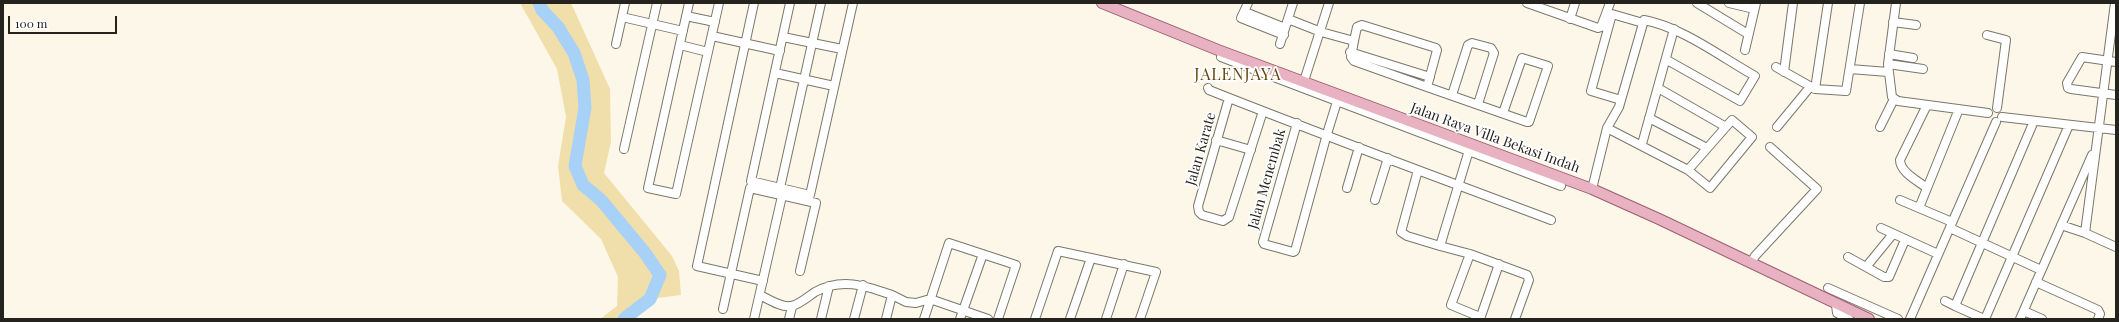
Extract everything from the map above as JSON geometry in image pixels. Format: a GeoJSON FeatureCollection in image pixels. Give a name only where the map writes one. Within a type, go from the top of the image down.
{"type":"FeatureCollection","features":[{"type":"Feature","properties":{"kind":"main road","name":"Jalan Raya Villa Bekasi Indah"},"geometry":{"type":"LineString","coordinates":[[1102,3],[1218,50],[1304,81],[1339,97],[1470,148],[1592,189],[1666,222],[1869,319]]}},
{"type":"Feature","properties":{"kind":"street"},"geometry":{"type":"LineString","coordinates":[[616,44],[625,3]]}},
{"type":"Feature","properties":{"kind":"street"},"geometry":{"type":"LineString","coordinates":[[624,149],[657,3]]}},
{"type":"Feature","properties":{"kind":"street"},"geometry":{"type":"LineString","coordinates":[[689,3],[648,188],[676,194],[719,3]]}},
{"type":"Feature","properties":{"kind":"street"},"geometry":{"type":"LineString","coordinates":[[754,3],[697,266],[763,281]]}},
{"type":"Feature","properties":{"kind":"street"},"geometry":{"type":"LineString","coordinates":[[790,3],[751,181],[816,203],[800,271]]}},
{"type":"Feature","properties":{"kind":"street"},"geometry":{"type":"LineString","coordinates":[[754,319],[821,3]]}},
{"type":"Feature","properties":{"kind":"street"},"geometry":{"type":"LineString","coordinates":[[722,309],[750,188],[810,195],[852,3]]}},
{"type":"Feature","properties":{"kind":"street"},"geometry":{"type":"LineString","coordinates":[[1248,3],[1245,12],[1284,31]]}},
{"type":"Feature","properties":{"kind":"street"},"geometry":{"type":"LineString","coordinates":[[1280,44],[1293,3]]}},
{"type":"Feature","properties":{"kind":"street"},"geometry":{"type":"LineString","coordinates":[[1304,81],[1321,32],[1329,3]]}},
{"type":"Feature","properties":{"kind":"street"},"geometry":{"type":"LineString","coordinates":[[1527,3],[1598,28],[1601,27],[1610,3]]}},
{"type":"Feature","properties":{"kind":"street"},"geometry":{"type":"LineString","coordinates":[[1570,19],[1575,3]]}},
{"type":"Feature","properties":{"kind":"street"},"geometry":{"type":"LineString","coordinates":[[1697,3],[1748,34]]}},
{"type":"Feature","properties":{"kind":"street"},"geometry":{"type":"LineString","coordinates":[[1729,3],[1755,6],[1745,50]]}},
{"type":"Feature","properties":{"kind":"street"},"geometry":{"type":"LineString","coordinates":[[1784,72],[1793,3]]}},
{"type":"Feature","properties":{"kind":"street"},"geometry":{"type":"LineString","coordinates":[[1777,127],[1812,88],[1828,3]]}},
{"type":"Feature","properties":{"kind":"street"},"geometry":{"type":"LineString","coordinates":[[1776,67],[1812,88],[1846,91],[1860,3]]}},
{"type":"Feature","properties":{"kind":"street"},"geometry":{"type":"LineString","coordinates":[[1896,3],[1888,68],[1890,94],[1894,99],[1926,105],[1988,113]]}},
{"type":"Feature","properties":{"kind":"street"},"geometry":{"type":"LineString","coordinates":[[2085,233],[2103,93],[2112,61],[2115,3]]}},
{"type":"Feature","properties":{"kind":"street"},"geometry":{"type":"LineString","coordinates":[[1621,100],[1591,91],[1612,14],[1643,23]]}},
{"type":"Feature","properties":{"kind":"street"},"geometry":{"type":"LineString","coordinates":[[686,16],[715,22]]}},
{"type":"Feature","properties":{"kind":"street"},"geometry":{"type":"LineString","coordinates":[[622,17],[683,31]]}},
{"type":"Feature","properties":{"kind":"street"},"geometry":{"type":"LineString","coordinates":[[1288,19],[1321,32],[1354,41]]}},
{"type":"Feature","properties":{"kind":"street"},"geometry":{"type":"LineString","coordinates":[[1592,189],[1607,128],[1619,107],[1644,20],[1658,22],[1674,30],[1755,76],[1740,101],[1667,60]]}},
{"type":"Feature","properties":{"kind":"street"},"geometry":{"type":"LineString","coordinates":[[1893,22],[1916,25]]}},
{"type":"Feature","properties":{"kind":"street"},"geometry":{"type":"LineString","coordinates":[[1427,87],[1437,50],[1436,48],[1362,26],[1357,27],[1350,52],[1354,61],[1427,87],[1478,104],[1526,122],[1531,121],[1548,66],[1522,58],[1503,113]]}},
{"type":"Feature","properties":{"kind":"street"},"geometry":{"type":"LineString","coordinates":[[1642,144],[1667,60],[1674,30]]}},
{"type":"Feature","properties":{"kind":"street"},"geometry":{"type":"LineString","coordinates":[[1986,35],[2006,40],[1997,108]]}},
{"type":"Feature","properties":{"kind":"street"},"geometry":{"type":"LineString","coordinates":[[783,37],[842,49]]}},
{"type":"Feature","properties":{"kind":"street"},"geometry":{"type":"LineString","coordinates":[[711,39],[779,54]]}},
{"type":"Feature","properties":{"kind":"street"},"geometry":{"type":"LineString","coordinates":[[1452,95],[1468,45],[1472,43],[1491,48],[1494,53],[1478,104]]}},
{"type":"Feature","properties":{"kind":"street"},"geometry":{"type":"LineString","coordinates":[[680,45],[708,52]]}},
{"type":"Feature","properties":{"kind":"street"},"geometry":{"type":"LineString","coordinates":[[1350,52],[1430,78]]}},
{"type":"Feature","properties":{"kind":"street"},"geometry":{"type":"LineString","coordinates":[[1889,54],[1913,58]]}},
{"type":"Feature","properties":{"kind":"street"},"geometry":{"type":"LineString","coordinates":[[1221,57],[1339,97],[1327,134]]}},
{"type":"Feature","properties":{"kind":"street"},"geometry":{"type":"LineString","coordinates":[[2112,61],[2082,57],[2067,83],[2068,88],[2071,89],[2116,95]]}},
{"type":"Feature","properties":{"kind":"street"},"geometry":{"type":"LineString","coordinates":[[1850,69],[1923,69]]}},
{"type":"Feature","properties":{"kind":"street"},"geometry":{"type":"LineString","coordinates":[[775,73],[834,86]]}},
{"type":"Feature","properties":{"kind":"street"},"geometry":{"type":"LineString","coordinates":[[1208,88],[1209,90],[1229,98],[1327,134],[1458,187],[1551,220]]}},
{"type":"Feature","properties":{"kind":"street"},"geometry":{"type":"LineString","coordinates":[[1658,88],[1726,127]]}},
{"type":"Feature","properties":{"kind":"street","name":"Jalan Karate"},"geometry":{"type":"LineString","coordinates":[[1229,98],[1198,206],[1199,212],[1202,215],[1223,221],[1228,220],[1251,150]]}},
{"type":"Feature","properties":{"kind":"street"},"geometry":{"type":"LineString","coordinates":[[1880,127],[1894,99]]}},
{"type":"Feature","properties":{"kind":"street"},"geometry":{"type":"LineString","coordinates":[[1926,105],[1900,160],[1900,164],[1905,171],[1927,188]]}},
{"type":"Feature","properties":{"kind":"street"},"geometry":{"type":"LineString","coordinates":[[1910,319],[1999,120],[2001,111],[1997,108],[1991,108],[1988,113],[1988,119],[1999,120],[2034,121],[2116,130]]}},
{"type":"Feature","properties":{"kind":"street"},"geometry":{"type":"LineString","coordinates":[[1919,208],[1959,109]]}},
{"type":"Feature","properties":{"kind":"street"},"geometry":{"type":"LineString","coordinates":[[1216,140],[1251,150],[1263,111]]}},
{"type":"Feature","properties":{"kind":"street"},"geometry":{"type":"LineString","coordinates":[[1649,118],[1707,148]]}},
{"type":"Feature","properties":{"kind":"street"},"geometry":{"type":"LineString","coordinates":[[1607,128],[1642,144],[1688,170],[1710,188],[1752,137],[1732,120],[1688,170]]}},
{"type":"Feature","properties":{"kind":"street"},"geometry":{"type":"LineString","coordinates":[[1955,306],[2034,121]]}},
{"type":"Feature","properties":{"kind":"street","name":"Jalan Menembak"},"geometry":{"type":"LineString","coordinates":[[1297,123],[1263,243],[1295,251],[1327,134]]}},
{"type":"Feature","properties":{"kind":"street"},"geometry":{"type":"LineString","coordinates":[[1945,301],[1985,319],[2069,125]]}},
{"type":"Feature","properties":{"kind":"street"},"geometry":{"type":"LineString","coordinates":[[2020,319],[2096,145]]}},
{"type":"Feature","properties":{"kind":"street"},"geometry":{"type":"LineString","coordinates":[[1347,188],[1360,147]]}},
{"type":"Feature","properties":{"kind":"street"},"geometry":{"type":"LineString","coordinates":[[1751,263],[1755,256],[1817,189],[1770,147]]}},
{"type":"Feature","properties":{"kind":"street"},"geometry":{"type":"LineString","coordinates":[[1440,246],[1470,148],[1561,186]]}},
{"type":"Feature","properties":{"kind":"street"},"geometry":{"type":"LineString","coordinates":[[1375,200],[1388,158]]}},
{"type":"Feature","properties":{"kind":"street"},"geometry":{"type":"LineString","coordinates":[[1418,170],[1401,232],[1407,236],[1470,254],[1527,275],[1529,280],[1515,319]]}},
{"type":"Feature","properties":{"kind":"street"},"geometry":{"type":"LineString","coordinates":[[1900,200],[1919,208],[1982,243],[2041,270]]}},
{"type":"Feature","properties":{"kind":"street"},"geometry":{"type":"LineString","coordinates":[[2061,225],[2116,244]]}},
{"type":"Feature","properties":{"kind":"street"},"geometry":{"type":"LineString","coordinates":[[1881,228],[1938,254]]}},
{"type":"Feature","properties":{"kind":"street"},"geometry":{"type":"LineString","coordinates":[[1866,267],[1892,234]]}},
{"type":"Feature","properties":{"kind":"street"},"geometry":{"type":"LineString","coordinates":[[1848,257],[1884,278],[1888,277],[1905,240]]}},
{"type":"Feature","properties":{"kind":"street"},"geometry":{"type":"LineString","coordinates":[[924,319],[950,243],[1016,265],[998,319]]}},
{"type":"Feature","properties":{"kind":"street"},"geometry":{"type":"LineString","coordinates":[[1035,319],[1058,251],[1156,272],[1140,319]]}},
{"type":"Feature","properties":{"kind":"street"},"geometry":{"type":"LineString","coordinates":[[960,319],[983,254]]}},
{"type":"Feature","properties":{"kind":"street"},"geometry":{"type":"LineString","coordinates":[[1470,254],[1451,304],[1480,318],[1499,264]]}},
{"type":"Feature","properties":{"kind":"street"},"geometry":{"type":"LineString","coordinates":[[1070,319],[1091,258]]}},
{"type":"Feature","properties":{"kind":"street"},"geometry":{"type":"LineString","coordinates":[[1106,319],[1124,264]]}},
{"type":"Feature","properties":{"kind":"street"},"geometry":{"type":"LineString","coordinates":[[2036,282],[2098,310],[2100,314],[2098,319]]}},
{"type":"Feature","properties":{"kind":"street"},"geometry":{"type":"LineString","coordinates":[[760,295],[783,305],[792,306],[829,286],[847,284],[863,285],[892,295],[906,302],[916,303],[930,299],[988,319]]}},
{"type":"Feature","properties":{"kind":"street"},"geometry":{"type":"LineString","coordinates":[[854,319],[863,285]]}},
{"type":"Feature","properties":{"kind":"street"},"geometry":{"type":"LineString","coordinates":[[821,319],[829,286]]}},
{"type":"Feature","properties":{"kind":"street"},"geometry":{"type":"LineString","coordinates":[[1828,288],[1838,291],[1898,319]]}},
{"type":"Feature","properties":{"kind":"street"},"geometry":{"type":"LineString","coordinates":[[1838,291],[1833,303],[1837,313],[1849,319]]}},
{"type":"Feature","properties":{"kind":"street"},"geometry":{"type":"LineString","coordinates":[[886,319],[892,295]]}},
{"type":"Feature","properties":{"kind":"street"},"geometry":{"type":"LineString","coordinates":[[789,319],[792,306]]}},
{"type":"Feature","properties":{"kind":"street"},"geometry":{"type":"LineString","coordinates":[[2024,311],[2042,319]]}},
{"type":"Feature","properties":{"kind":"shaded area"},"geometry":{"type":"Polygon","coordinates":[[[520,3],[571,3],[610,89],[611,142],[604,173],[672,256],[679,271],[681,295],[650,299],[624,319],[600,319],[617,306],[618,277],[601,239],[562,201],[558,166],[566,117],[557,69],[520,3]]]}},
{"type":"Feature","properties":{"kind":"waterway"},"geometry":{"type":"LineString","coordinates":[[539,3],[542,10],[558,27],[574,53],[583,80],[585,108],[575,166],[583,185],[601,200],[645,253],[660,275],[650,299],[624,319]]}},
{"type":"Feature","properties":{"kind":"district","name":"JALENJAYA"},"geometry":{"type":"Point","coordinates":[1238,75]}}]}
